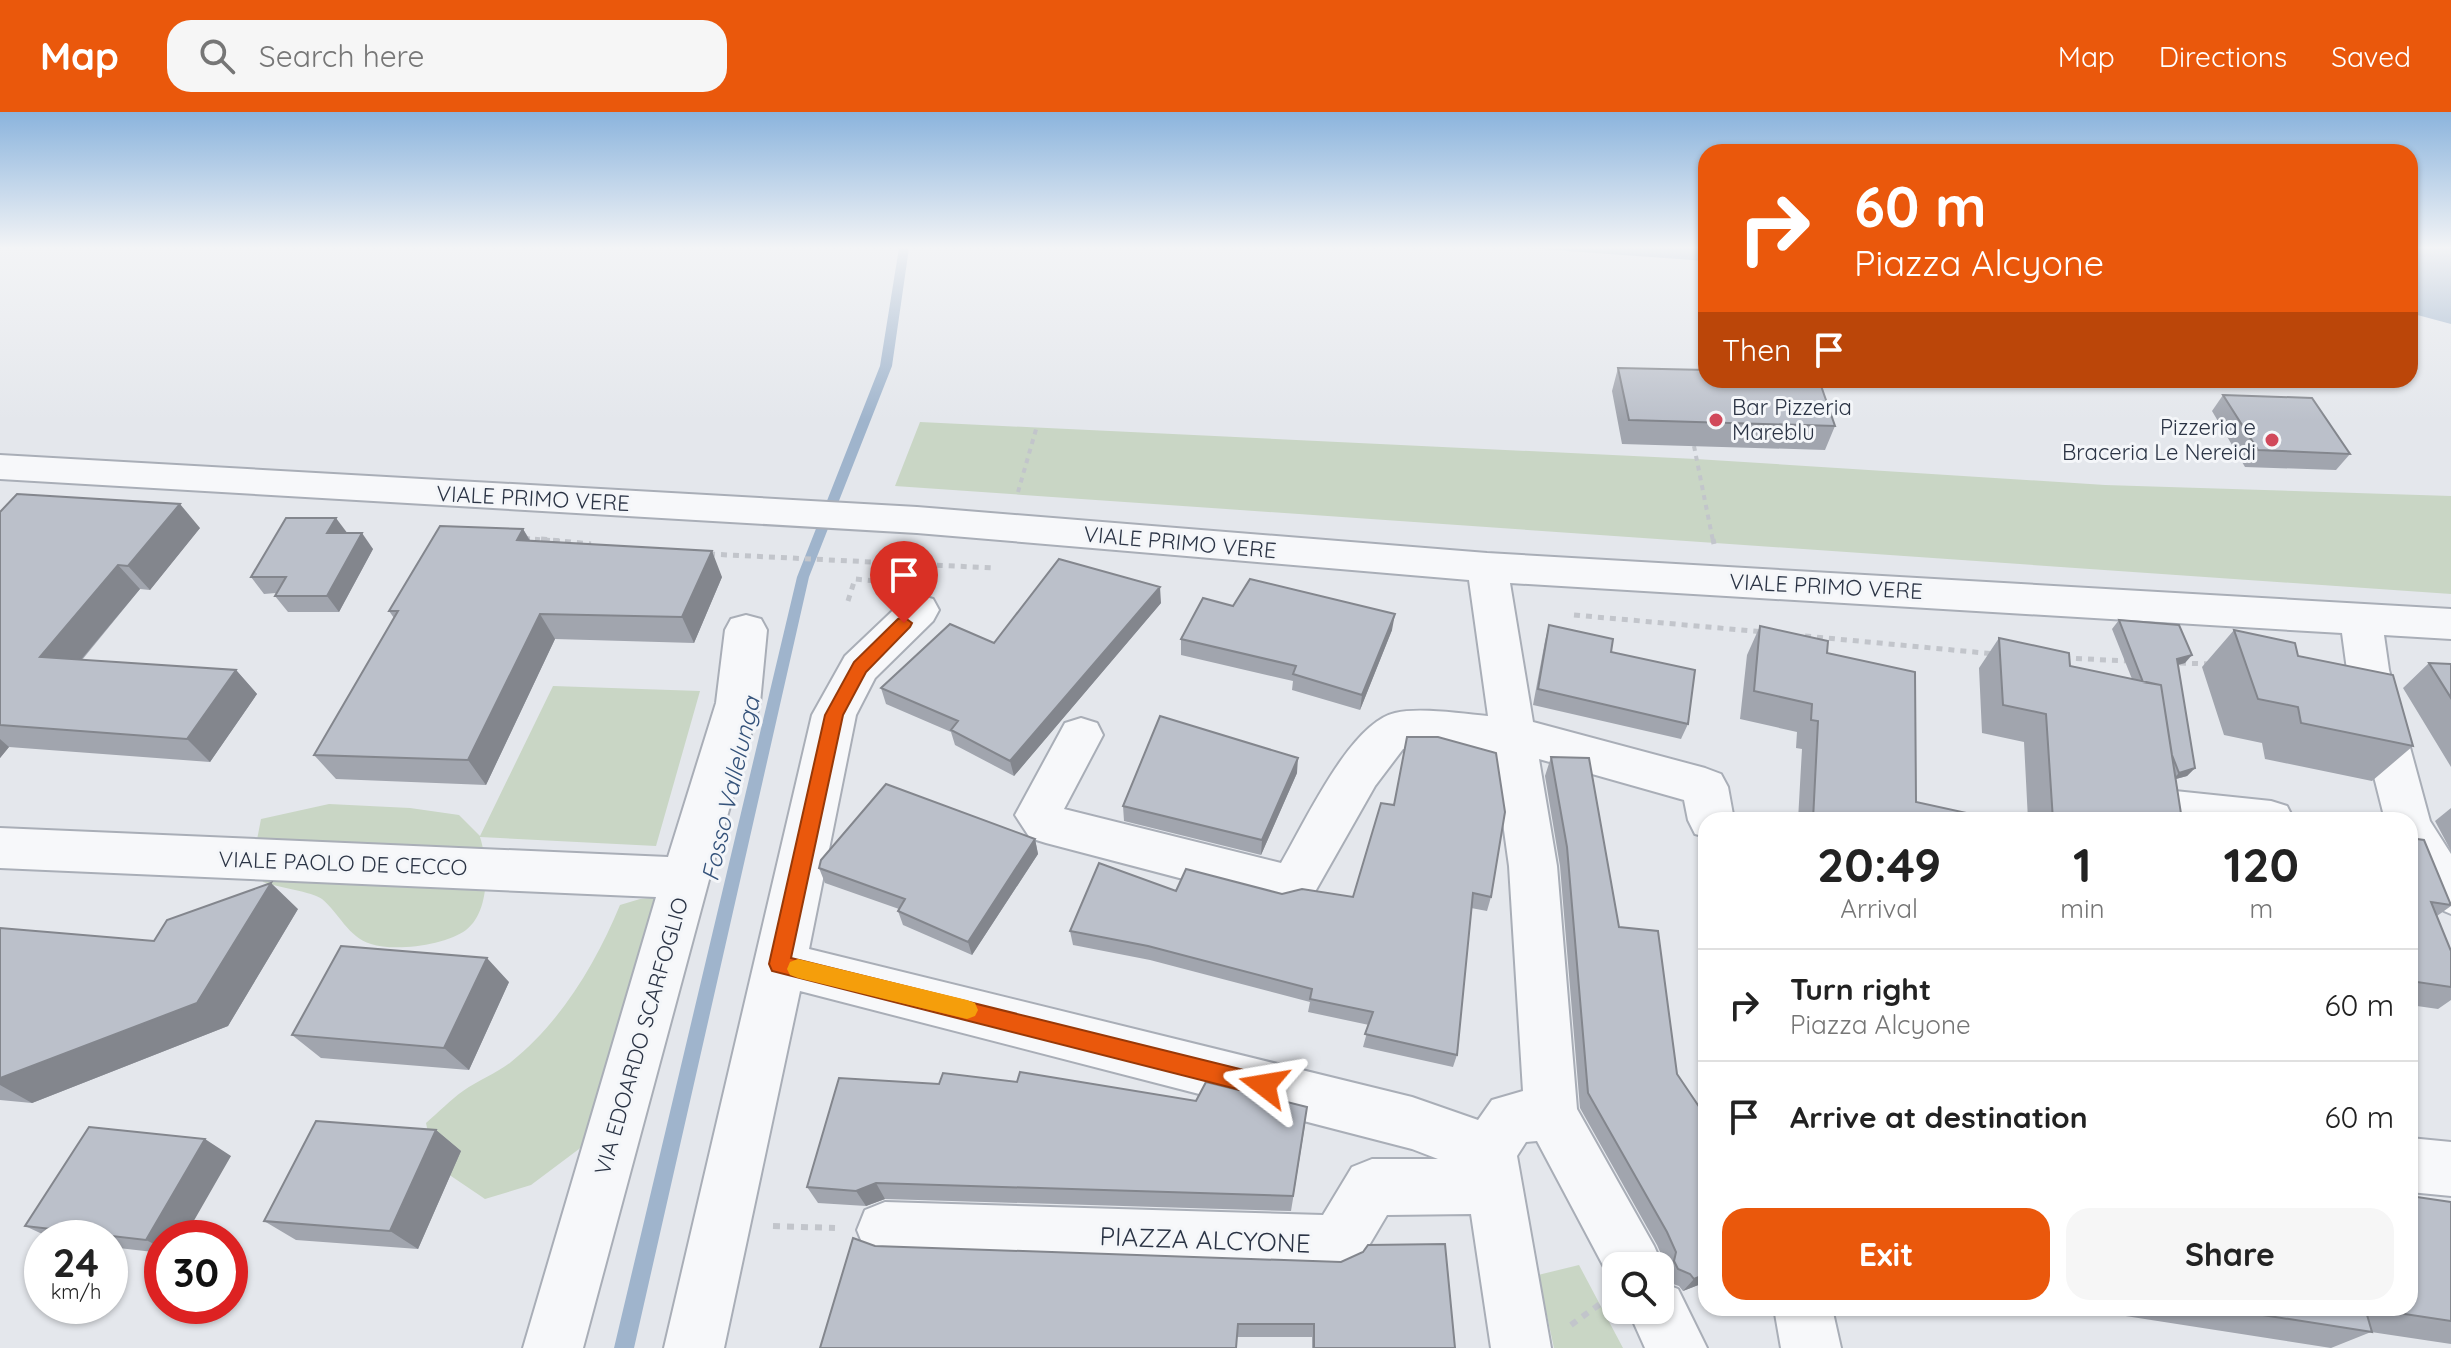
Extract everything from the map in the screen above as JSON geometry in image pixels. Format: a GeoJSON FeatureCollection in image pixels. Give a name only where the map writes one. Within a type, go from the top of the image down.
{"type":"FeatureCollection","features":[{"type":"Feature","properties":{"kind":"street","name":"VIALE PRIMO VERE"},"geometry":{"type":"LineString","coordinates":[[0,467],[917,520],[1487,567],[2451,624]]}},
{"type":"Feature","properties":{"kind":"street"},"geometry":{"type":"LineString","coordinates":[[1487,567],[1533,866],[1551,1114],[1604,1252]]}},
{"type":"Feature","properties":{"kind":"street"},"geometry":{"type":"LineString","coordinates":[[694,1348],[834,715],[860,667],[919,610]]}},
{"type":"Feature","properties":{"kind":"street"},"geometry":{"type":"LineString","coordinates":[[2360,617],[2368,670],[2406,812]]}},
{"type":"Feature","properties":{"kind":"street","name":"VIA EDOARDO SCARFOGLIO"},"geometry":{"type":"LineString","coordinates":[[553,1348],[685,878],[738,703],[746,630]]}},
{"type":"Feature","properties":{"kind":"street"},"geometry":{"type":"LineString","coordinates":[[1081,735],[1038,815],[1046,824],[1282,884],[1295,882],[1365,764],[1391,731],[1398,729],[1513,734],[1705,787],[1710,812]]}},
{"type":"Feature","properties":{"kind":"street"},"geometry":{"type":"LineString","coordinates":[[2175,810],[2194,812]]}},
{"type":"Feature","properties":{"kind":"street"},"geometry":{"type":"LineString","coordinates":[[2418,841],[2451,893]]}},
{"type":"Feature","properties":{"kind":"street","name":"VIALE PAOLO DE CECCO"},"geometry":{"type":"LineString","coordinates":[[0,848],[685,878]]}},
{"type":"Feature","properties":{"kind":"street"},"geometry":{"type":"LineString","coordinates":[[780,964],[1412,1123],[1492,1168]]}},
{"type":"Feature","properties":{"kind":"street"},"geometry":{"type":"LineString","coordinates":[[1542,1339],[1492,1168],[1511,1118],[1551,1114]]}},
{"type":"Feature","properties":{"kind":"street"},"geometry":{"type":"LineString","coordinates":[[2418,1166],[2451,1169]]}},
{"type":"Feature","properties":{"kind":"street","name":"PIAZZA ALCYONE"},"geometry":{"type":"LineString","coordinates":[[885,1230],[1338,1244],[1372,1187],[1492,1168]]}},
{"type":"Feature","properties":{"kind":"street"},"geometry":{"type":"LineString","coordinates":[[1805,1316],[1811,1348]]}},
{"type":"Feature","properties":{"kind":"street"},"geometry":{"type":"LineString","coordinates":[[1664,1324],[1677,1348]]}},
{"type":"Feature","properties":{"kind":"path"},"geometry":{"type":"LineString","coordinates":[[1016,496],[1037,426]]}},
{"type":"Feature","properties":{"kind":"path"},"geometry":{"type":"LineString","coordinates":[[1694,446],[1721,581]]}},
{"type":"Feature","properties":{"kind":"path"},"geometry":{"type":"LineString","coordinates":[[735,556],[903,564]]}},
{"type":"Feature","properties":{"kind":"path"},"geometry":{"type":"LineString","coordinates":[[848,601],[855,579],[875,581],[882,563]]}},
{"type":"Feature","properties":{"kind":"path"},"geometry":{"type":"LineString","coordinates":[[1571,615],[1771,633]]}},
{"type":"Feature","properties":{"kind":"path"},"geometry":{"type":"LineString","coordinates":[[1802,636],[2005,655]]}},
{"type":"Feature","properties":{"kind":"path"},"geometry":{"type":"LineString","coordinates":[[2052,658],[2131,661]]}},
{"type":"Feature","properties":{"kind":"path"},"geometry":{"type":"LineString","coordinates":[[2179,663],[2210,664]]}},
{"type":"Feature","properties":{"kind":"path"},"geometry":{"type":"LineString","coordinates":[[720,1225],[885,1230]]}},
{"type":"Feature","properties":{"kind":"path"},"geometry":{"type":"LineString","coordinates":[[1542,1339],[1602,1296]]}},
{"type":"Feature","properties":{"kind":"green space"},"geometry":{"type":"Polygon","coordinates":[[[920,422],[1696,459],[2105,485],[2451,496],[2451,594],[895,486],[920,422]]]}},
{"type":"Feature","properties":{"kind":"green space"},"geometry":{"type":"Polygon","coordinates":[[[553,686],[700,691],[656,846],[480,837],[486,872],[484,899],[474,922],[466,930],[446,940],[406,947],[381,946],[363,941],[322,899],[263,882],[255,850],[261,819],[329,804],[410,808],[459,815],[480,836],[553,686]]]}},
{"type":"Feature","properties":{"kind":"green space"},"geometry":{"type":"Polygon","coordinates":[[[670,896],[606,1120],[579,1149],[531,1185],[485,1199],[451,1176],[433,1156],[426,1123],[453,1098],[511,1062],[546,1029],[588,970],[620,905],[670,896]]]}},
{"type":"Feature","properties":{"kind":"green space"},"geometry":{"type":"Polygon","coordinates":[[[1579,1265],[1602,1308],[1602,1324],[1610,1324],[1623,1348],[1554,1348],[1538,1275],[1579,1265]]]}},
{"type":"Feature","properties":{"kind":"water"},"geometry":{"type":"Polygon","coordinates":[[[2418,306],[2451,306],[2451,324],[2418,315],[2418,306]]]}},
{"type":"Feature","properties":{"kind":"building"},"geometry":{"type":"Polygon","coordinates":[[[1618,368],[1698,370],[1698,388],[1822,388],[1835,426],[1629,420],[1618,368]]]}},
{"type":"Feature","properties":{"kind":"building"},"geometry":{"type":"Polygon","coordinates":[[[2223,395],[2312,398],[2350,454],[2258,450],[2223,395]]]}},
{"type":"Feature","properties":{"kind":"building"},"geometry":{"type":"Polygon","coordinates":[[[17,494],[180,504],[128,566],[118,565],[40,657],[236,670],[187,739],[0,725],[0,512],[17,494]]]}},
{"type":"Feature","properties":{"kind":"building"},"geometry":{"type":"Polygon","coordinates":[[[286,518],[336,518],[327,533],[362,533],[327,596],[275,596],[286,577],[251,577],[286,518]]]}},
{"type":"Feature","properties":{"kind":"building"},"geometry":{"type":"Polygon","coordinates":[[[440,526],[523,529],[517,540],[712,551],[682,617],[540,614],[468,760],[314,755],[398,611],[389,611],[440,526]]]}},
{"type":"Feature","properties":{"kind":"building"},"geometry":{"type":"Polygon","coordinates":[[[1059,559],[1160,587],[1010,761],[951,730],[958,721],[881,688],[950,624],[994,643],[1059,559]]]}},
{"type":"Feature","properties":{"kind":"building"},"geometry":{"type":"Polygon","coordinates":[[[1250,579],[1395,614],[1362,695],[1293,674],[1296,666],[1181,639],[1203,598],[1233,606],[1250,579]]]}},
{"type":"Feature","properties":{"kind":"building"},"geometry":{"type":"Polygon","coordinates":[[[2119,620],[2179,625],[2192,655],[2177,659],[2195,768],[2179,773],[2172,755],[2161,685],[2143,682],[2119,620]]]}},
{"type":"Feature","properties":{"kind":"building"},"geometry":{"type":"Polygon","coordinates":[[[1549,625],[1613,639],[1611,652],[1695,670],[1688,724],[1538,689],[1549,625]]]}},
{"type":"Feature","properties":{"kind":"building"},"geometry":{"type":"Polygon","coordinates":[[[1760,626],[1828,641],[1827,653],[1915,672],[1916,802],[1962,812],[1813,812],[1818,721],[1811,720],[1812,704],[1754,691],[1760,626]]]}},
{"type":"Feature","properties":{"kind":"building"},"geometry":{"type":"Polygon","coordinates":[[[2234,630],[2295,643],[2298,656],[2393,675],[2413,746],[2301,723],[2298,707],[2258,699],[2234,630]]]}},
{"type":"Feature","properties":{"kind":"building"},"geometry":{"type":"Polygon","coordinates":[[[1999,638],[2069,653],[2070,666],[2161,685],[2181,812],[2052,812],[2046,714],[2003,705],[1999,638]]]}},
{"type":"Feature","properties":{"kind":"building"},"geometry":{"type":"Polygon","coordinates":[[[2429,663],[2451,664],[2451,698],[2429,663]]]}},
{"type":"Feature","properties":{"kind":"building"},"geometry":{"type":"Polygon","coordinates":[[[1160,716],[1298,758],[1262,840],[1123,806],[1160,716]]]}},
{"type":"Feature","properties":{"kind":"building"},"geometry":{"type":"Polygon","coordinates":[[[1407,737],[1438,737],[1496,753],[1505,812],[1491,897],[1473,893],[1457,1055],[1365,1034],[1373,1012],[1310,999],[1312,989],[1148,946],[1070,931],[1099,863],[1176,891],[1186,869],[1282,894],[1302,889],[1353,897],[1381,803],[1394,805],[1407,737]]]}},
{"type":"Feature","properties":{"kind":"building"},"geometry":{"type":"Polygon","coordinates":[[[1551,757],[1589,758],[1619,927],[1658,931],[1677,1074],[1698,1105],[1698,1277],[1694,1279],[1678,1269],[1674,1261],[1676,1252],[1667,1232],[1588,1093],[1567,847],[1551,757]]]}},
{"type":"Feature","properties":{"kind":"building"},"geometry":{"type":"Polygon","coordinates":[[[886,784],[1035,839],[968,942],[898,911],[905,899],[819,868],[821,860],[886,784]]]}},
{"type":"Feature","properties":{"kind":"building"},"geometry":{"type":"Polygon","coordinates":[[[2418,839],[2424,840],[2451,905],[2431,902],[2451,951],[2451,987],[2418,982],[2418,839]]]}},
{"type":"Feature","properties":{"kind":"building"},"geometry":{"type":"Polygon","coordinates":[[[271,883],[197,1003],[0,1078],[0,928],[154,941],[167,920],[271,883]]]}},
{"type":"Feature","properties":{"kind":"building"},"geometry":{"type":"Polygon","coordinates":[[[341,946],[487,958],[444,1048],[292,1035],[341,946]]]}},
{"type":"Feature","properties":{"kind":"building"},"geometry":{"type":"Polygon","coordinates":[[[1020,1072],[1196,1101],[1206,1082],[1307,1107],[1293,1196],[876,1183],[856,1191],[807,1187],[839,1078],[939,1084],[943,1073],[1017,1082],[1020,1072]]]}},
{"type":"Feature","properties":{"kind":"building"},"geometry":{"type":"Polygon","coordinates":[[[316,1121],[436,1130],[390,1231],[264,1221],[316,1121]]]}},
{"type":"Feature","properties":{"kind":"building"},"geometry":{"type":"Polygon","coordinates":[[[89,1127],[205,1139],[158,1220],[144,1220],[144,1240],[128,1238],[128,1220],[29,1220],[89,1127]]]}},
{"type":"Feature","properties":{"kind":"building"},"geometry":{"type":"Polygon","coordinates":[[[2418,1197],[2451,1202],[2451,1321],[2418,1316],[2418,1197]]]}},
{"type":"Feature","properties":{"kind":"building"},"geometry":{"type":"Polygon","coordinates":[[[853,1238],[875,1246],[1341,1262],[1363,1252],[1368,1245],[1445,1244],[1455,1348],[1314,1348],[1314,1324],[1238,1324],[1236,1348],[820,1348],[853,1238]]]}},
{"type":"Feature","properties":{"kind":"building"},"geometry":{"type":"Polygon","coordinates":[[[2269,1316],[2367,1316],[2372,1332],[2269,1316]]]}},
{"type":"Feature","properties":{"kind":"waterway","name":"Fosso Vallelunga"},"geometry":{"type":"LineString","coordinates":[[624,1348],[803,577],[886,366],[895,306]]}},
{"type":"Feature","properties":{"kind":"slow traffic"},"geometry":{"type":"LineString","coordinates":[[798,969],[967,1010]]}},
{"type":"Feature","properties":{"kind":"place","name":"Bar Pizzeria Mareblu"},"geometry":{"type":"Point","coordinates":[1716,420]}},
{"type":"Feature","properties":{"kind":"place","name":"Pizzeria e Braceria Le Nereidi"},"geometry":{"type":"Point","coordinates":[2272,440]}},
{"type":"Feature","properties":{"kind":"route"},"geometry":{"type":"LineString","coordinates":[[904,623],[860,667],[834,715],[780,964],[1264,1085]]}}]}
